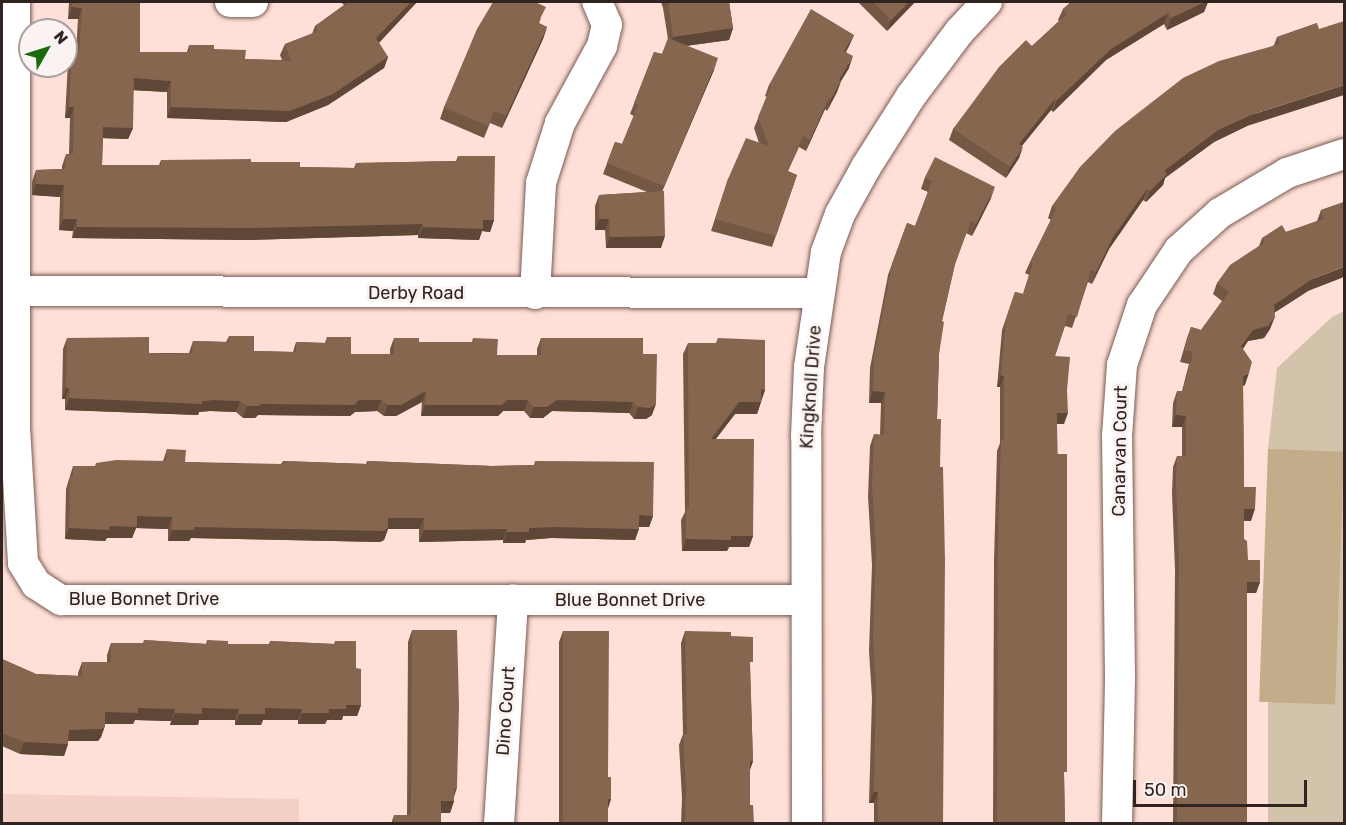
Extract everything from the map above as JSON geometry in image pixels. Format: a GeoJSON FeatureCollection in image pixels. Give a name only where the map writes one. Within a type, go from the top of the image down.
{"type":"FeatureCollection","features":[{"type":"Feature","properties":{"kind":"street","name":"Blue Bonnet Drive"},"geometry":{"type":"LineString","coordinates":[[15,2],[15,428],[23,563],[36,584],[61,600],[806,600]]}},
{"type":"Feature","properties":{"kind":"street"},"geometry":{"type":"LineString","coordinates":[[230,2],[253,2]]}},
{"type":"Feature","properties":{"kind":"street"},"geometry":{"type":"LineString","coordinates":[[535,294],[541,183],[560,123],[602,46],[607,25],[597,2]]}},
{"type":"Feature","properties":{"kind":"street","name":"Kingknoll Drive"},"geometry":{"type":"LineString","coordinates":[[807,824],[806,436],[809,367],[818,293],[829,243],[840,214],[866,167],[912,96],[959,32],[987,2]]}},
{"type":"Feature","properties":{"kind":"street","name":"Canarvan Court"},"geometry":{"type":"LineString","coordinates":[[1117,824],[1120,677],[1117,436],[1122,365],[1142,305],[1179,250],[1220,213],[1287,173],[1344,154]]}},
{"type":"Feature","properties":{"kind":"street","name":"Derby Road"},"geometry":{"type":"LineString","coordinates":[[14,291],[818,293]]}},
{"type":"Feature","properties":{"kind":"street","name":"Dino Court"},"geometry":{"type":"LineString","coordinates":[[499,824],[513,599]]}},
{"type":"Feature","properties":{"kind":"shaded area"},"geometry":{"type":"Polygon","coordinates":[[[1344,311],[1344,823],[1268,824],[1268,449],[1277,368],[1332,317],[1344,311]]]}},
{"type":"Feature","properties":{"kind":"shaded area"},"geometry":{"type":"Polygon","coordinates":[[[1268,449],[1344,452],[1335,704],[1259,702],[1268,449]]]}},
{"type":"Feature","properties":{"kind":"shaded area"},"geometry":{"type":"Polygon","coordinates":[[[2,794],[299,799],[299,823],[2,823],[2,794]]]}},
{"type":"Feature","properties":{"kind":"building"},"geometry":{"type":"Polygon","coordinates":[[[73,2],[140,2],[140,52],[189,52],[189,45],[214,45],[214,49],[246,50],[245,59],[291,61],[285,44],[318,31],[315,26],[350,2],[411,2],[376,38],[388,57],[333,94],[290,111],[171,107],[171,81],[134,78],[133,128],[103,127],[102,165],[161,165],[161,160],[251,159],[251,162],[300,162],[300,167],[356,168],[356,163],[458,161],[458,156],[495,156],[494,220],[483,220],[483,229],[423,227],[422,224],[252,228],[77,227],[77,219],[63,219],[64,185],[36,184],[36,170],[65,169],[66,154],[73,154],[74,107],[69,107],[71,78],[78,78],[82,8],[72,7],[73,2]]]}},
{"type":"Feature","properties":{"kind":"building"},"geometry":{"type":"Polygon","coordinates":[[[493,2],[535,2],[546,7],[538,23],[547,27],[506,116],[494,111],[488,126],[444,107],[477,29],[493,2]]]}},
{"type":"Feature","properties":{"kind":"building"},"geometry":{"type":"Polygon","coordinates":[[[668,2],[729,2],[733,28],[673,37],[668,2]]]}},
{"type":"Feature","properties":{"kind":"building"},"geometry":{"type":"Polygon","coordinates":[[[873,2],[909,2],[891,20],[873,2]]]}},
{"type":"Feature","properties":{"kind":"building"},"geometry":{"type":"Polygon","coordinates":[[[1071,2],[1205,2],[1171,18],[1168,13],[1111,49],[1057,100],[1055,99],[1019,144],[1023,147],[1010,167],[953,129],[999,67],[1026,40],[1032,46],[1067,14],[1063,9],[1071,2]]]}},
{"type":"Feature","properties":{"kind":"building"},"geometry":{"type":"Polygon","coordinates":[[[811,9],[854,35],[844,51],[853,56],[831,99],[829,98],[810,140],[803,136],[787,171],[797,175],[776,236],[715,219],[728,179],[746,138],[769,146],[758,117],[771,86],[769,85],[811,9]]]}},
{"type":"Feature","properties":{"kind":"building"},"geometry":{"type":"Polygon","coordinates":[[[1344,21],[1344,85],[1251,115],[1218,130],[1164,171],[1167,174],[1150,191],[1147,189],[1113,237],[1096,272],[1091,270],[1077,317],[1068,314],[1055,356],[1070,357],[1067,390],[1068,413],[1057,413],[1057,454],[1067,454],[1065,824],[997,824],[998,549],[1001,440],[1004,440],[1004,376],[1001,375],[1006,319],[1015,292],[1023,294],[1033,263],[1030,262],[1056,209],[1052,206],[1080,167],[1115,131],[1183,78],[1219,61],[1280,44],[1277,37],[1317,23],[1319,29],[1344,21]]]}},
{"type":"Feature","properties":{"kind":"building"},"geometry":{"type":"Polygon","coordinates":[[[668,38],[718,58],[664,186],[607,163],[615,142],[622,144],[638,105],[634,103],[654,52],[662,54],[668,38]]]}},
{"type":"Feature","properties":{"kind":"building"},"geometry":{"type":"Polygon","coordinates":[[[935,157],[995,187],[976,224],[971,221],[955,264],[942,321],[944,322],[939,354],[937,419],[941,419],[940,467],[943,467],[945,560],[943,824],[878,824],[878,792],[874,792],[876,686],[873,640],[876,553],[872,485],[874,434],[884,435],[885,392],[873,391],[874,357],[892,264],[907,223],[915,226],[932,181],[925,177],[935,157]]]}},
{"type":"Feature","properties":{"kind":"building"},"geometry":{"type":"Polygon","coordinates":[[[664,191],[665,236],[610,237],[609,219],[599,219],[599,195],[664,191]]]}},
{"type":"Feature","properties":{"kind":"building"},"geometry":{"type":"Polygon","coordinates":[[[1344,202],[1344,267],[1312,279],[1274,305],[1275,317],[1268,326],[1253,330],[1241,346],[1252,362],[1249,373],[1243,376],[1244,487],[1256,487],[1255,509],[1244,509],[1244,539],[1247,541],[1248,560],[1260,560],[1260,582],[1247,582],[1247,824],[1177,824],[1179,559],[1176,482],[1177,456],[1186,456],[1186,416],[1176,415],[1177,391],[1183,391],[1193,352],[1184,350],[1191,327],[1201,330],[1229,292],[1217,283],[1230,265],[1265,242],[1262,238],[1282,225],[1286,232],[1324,219],[1321,210],[1344,202]]]}},
{"type":"Feature","properties":{"kind":"building"},"geometry":{"type":"Polygon","coordinates":[[[229,336],[254,336],[254,351],[296,352],[296,342],[327,343],[327,337],[351,337],[351,354],[394,354],[394,338],[419,338],[419,342],[473,342],[473,338],[498,339],[497,355],[541,355],[541,338],[643,338],[643,354],[657,354],[656,404],[650,408],[638,407],[633,402],[557,400],[547,407],[534,407],[528,400],[507,400],[502,405],[425,405],[426,391],[401,405],[388,405],[381,400],[359,400],[354,405],[262,404],[247,406],[240,401],[214,400],[202,401],[202,404],[69,398],[69,388],[66,388],[67,338],[149,337],[149,353],[168,354],[192,353],[193,341],[229,342],[229,336]]]}},
{"type":"Feature","properties":{"kind":"building"},"geometry":{"type":"Polygon","coordinates":[[[718,338],[765,340],[765,390],[761,389],[761,402],[739,402],[711,439],[754,439],[753,536],[731,536],[731,540],[686,539],[686,509],[689,509],[688,343],[718,343],[718,338]]]}},
{"type":"Feature","properties":{"kind":"building"},"geometry":{"type":"Polygon","coordinates":[[[167,449],[186,450],[185,462],[236,464],[283,464],[283,461],[367,464],[367,461],[492,466],[535,465],[535,461],[654,462],[653,516],[639,515],[639,529],[555,527],[529,528],[529,532],[507,532],[507,529],[424,530],[424,518],[388,518],[388,528],[384,531],[194,527],[194,530],[172,530],[172,517],[137,516],[137,527],[110,526],[109,530],[69,528],[70,477],[73,477],[73,466],[95,466],[96,463],[116,460],[166,461],[167,449]]]}},
{"type":"Feature","properties":{"kind":"building"},"geometry":{"type":"Polygon","coordinates":[[[412,630],[457,630],[459,706],[457,788],[454,788],[454,801],[441,801],[441,824],[394,824],[394,815],[411,815],[412,630]]]}},
{"type":"Feature","properties":{"kind":"building"},"geometry":{"type":"Polygon","coordinates":[[[563,631],[609,631],[608,777],[611,777],[611,799],[608,799],[608,824],[563,824],[563,631]]]}},
{"type":"Feature","properties":{"kind":"building"},"geometry":{"type":"Polygon","coordinates":[[[685,631],[731,632],[731,636],[753,637],[753,662],[750,662],[753,761],[750,761],[750,805],[753,805],[754,824],[685,824],[686,787],[683,734],[687,734],[685,631]]]}},
{"type":"Feature","properties":{"kind":"building"},"geometry":{"type":"Polygon","coordinates":[[[144,640],[207,644],[207,640],[228,641],[228,644],[270,644],[270,641],[335,644],[335,641],[356,641],[356,668],[361,669],[361,705],[346,705],[346,709],[329,709],[329,713],[302,713],[302,709],[265,708],[265,714],[239,714],[239,709],[202,708],[202,714],[175,713],[175,709],[138,708],[138,713],[105,712],[105,726],[102,729],[69,730],[68,744],[24,742],[2,733],[2,659],[36,674],[82,676],[82,662],[111,662],[111,643],[144,643],[144,640]]]}}]}
